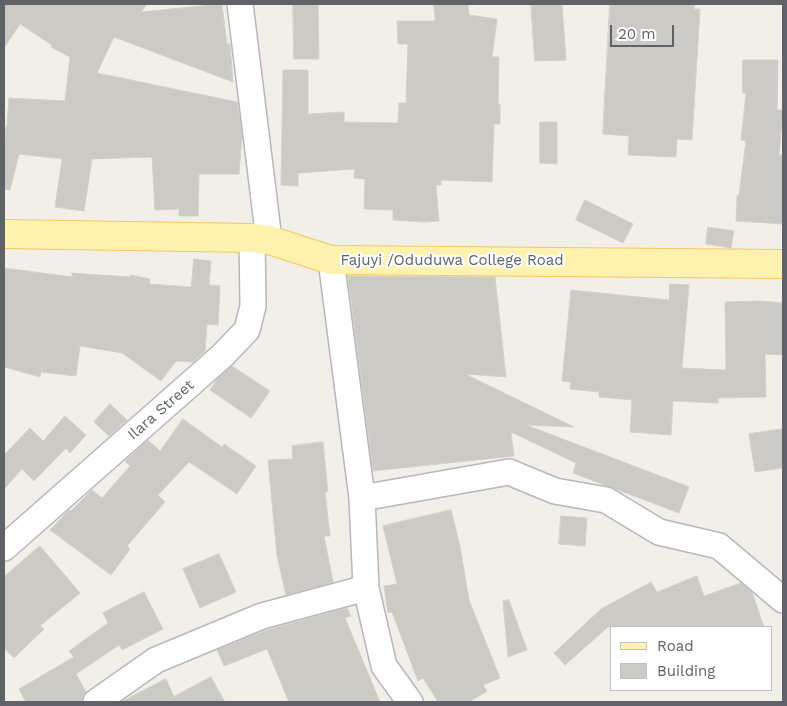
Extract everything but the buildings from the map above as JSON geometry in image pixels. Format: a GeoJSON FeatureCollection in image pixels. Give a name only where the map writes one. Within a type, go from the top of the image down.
{"type":"FeatureCollection","features":[{"type":"Feature","properties":{"kind":"main road","name":"Fajuyi /Oduduwa College Road"},"geometry":{"type":"LineString","coordinates":[[4,234],[260,239],[331,260],[783,264]]}},
{"type":"Feature","properties":{"kind":"street","name":"Ilara Street"},"geometry":{"type":"LineString","coordinates":[[4,548],[222,356],[246,330],[253,306],[260,239],[240,4]]}},
{"type":"Feature","properties":{"kind":"street"},"geometry":{"type":"LineString","coordinates":[[331,260],[362,498],[366,588],[384,666],[410,702]]}},
{"type":"Feature","properties":{"kind":"street"},"geometry":{"type":"LineString","coordinates":[[362,498],[509,472],[555,491],[606,500],[658,532],[719,546],[783,600]]}},
{"type":"Feature","properties":{"kind":"street"},"geometry":{"type":"LineString","coordinates":[[96,702],[156,660],[165,656],[262,616],[366,588]]}}]}
